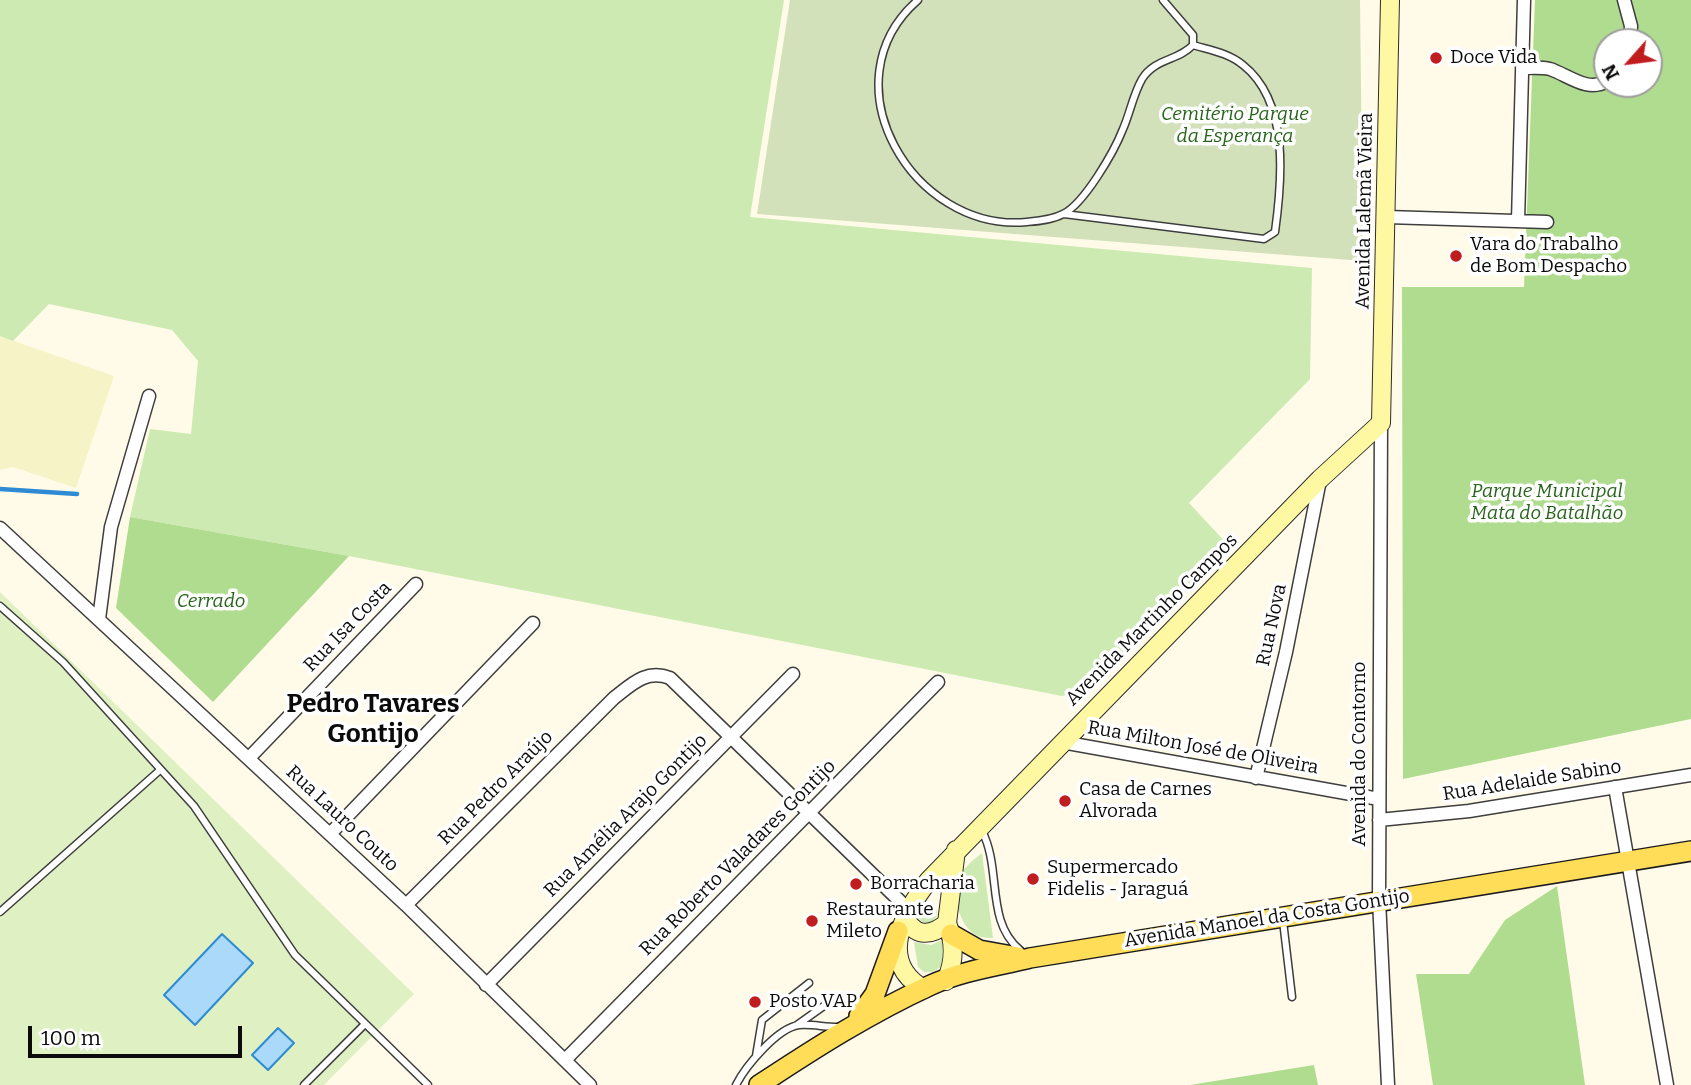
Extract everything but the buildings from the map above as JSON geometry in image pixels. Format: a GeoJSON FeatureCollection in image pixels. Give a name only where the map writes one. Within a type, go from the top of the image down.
{"type":"FeatureCollection","features":[{"type":"Feature","properties":{"kind":"main road","name":"Avenida Lalemã Vieira"},"geometry":{"type":"LineString","coordinates":[[1381,424],[1390,0]]}},
{"type":"Feature","properties":{"kind":"main road","name":"Avenida Martinho Campos"},"geometry":{"type":"LineString","coordinates":[[903,918],[956,850],[1321,480],[1381,424]]}},
{"type":"Feature","properties":{"kind":"main road"},"geometry":{"type":"LineString","coordinates":[[946,981],[953,961],[949,928],[956,850]]}},
{"type":"Feature","properties":{"kind":"main road","name":"Avenida Manoel da Costa Gontijo"},"geometry":{"type":"LineString","coordinates":[[850,1025],[924,989],[1030,958],[1691,851]]}},
{"type":"Feature","properties":{"kind":"main road"},"geometry":{"type":"LineString","coordinates":[[903,918],[916,933],[931,933],[949,928],[986,952],[1030,958]]}},
{"type":"Feature","properties":{"kind":"main road"},"geometry":{"type":"LineString","coordinates":[[903,918],[904,969],[915,984],[924,989]]}},
{"type":"Feature","properties":{"kind":"main road"},"geometry":{"type":"LineString","coordinates":[[759,1085],[850,1025],[875,994],[903,918]]}},
{"type":"Feature","properties":{"kind":"street"},"geometry":{"type":"LineString","coordinates":[[1518,221],[1524,0]]}},
{"type":"Feature","properties":{"kind":"street"},"geometry":{"type":"LineString","coordinates":[[1624,0],[1631,28]]}},
{"type":"Feature","properties":{"kind":"street"},"geometry":{"type":"LineString","coordinates":[[1522,68],[1547,68],[1580,83],[1593,84]]}},
{"type":"Feature","properties":{"kind":"street"},"geometry":{"type":"LineString","coordinates":[[1387,217],[1547,222]]}},
{"type":"Feature","properties":{"kind":"street"},"geometry":{"type":"LineString","coordinates":[[99,619],[111,527],[149,396]]}},
{"type":"Feature","properties":{"kind":"street","name":"Avenida do Contorno"},"geometry":{"type":"LineString","coordinates":[[1381,424],[1379,900],[1388,1085]]}},
{"type":"Feature","properties":{"kind":"street","name":"Rua Nova"},"geometry":{"type":"LineString","coordinates":[[1256,778],[1286,652],[1321,480]]}},
{"type":"Feature","properties":{"kind":"street","name":"Rua Lauro Couto"},"geometry":{"type":"LineString","coordinates":[[0,528],[406,905],[590,1085]]}},
{"type":"Feature","properties":{"kind":"street","name":"Rua Isa Costa"},"geometry":{"type":"LineString","coordinates":[[249,758],[416,584]]}},
{"type":"Feature","properties":{"kind":"street"},"geometry":{"type":"LineString","coordinates":[[330,834],[533,623]]}},
{"type":"Feature","properties":{"kind":"street","name":"Rua Pedro Araújo"},"geometry":{"type":"LineString","coordinates":[[406,905],[614,698],[637,680],[650,674],[670,678],[732,737]]}},
{"type":"Feature","properties":{"kind":"street","name":"Rua Amélia Arajo Gontijo"},"geometry":{"type":"LineString","coordinates":[[486,985],[793,674]]}},
{"type":"Feature","properties":{"kind":"street","name":"Rua Roberto Valadares Gontijo"},"geometry":{"type":"LineString","coordinates":[[565,1060],[937,682]]}},
{"type":"Feature","properties":{"kind":"street"},"geometry":{"type":"LineString","coordinates":[[732,737],[809,813],[903,918]]}},
{"type":"Feature","properties":{"kind":"street","name":"Rua Milton José de Oliveira"},"geometry":{"type":"LineString","coordinates":[[1062,742],[1379,799]]}},
{"type":"Feature","properties":{"kind":"street","name":"Rua Adelaide Sabino"},"geometry":{"type":"LineString","coordinates":[[1379,820],[1469,811],[1691,775]]}},
{"type":"Feature","properties":{"kind":"street"},"geometry":{"type":"LineString","coordinates":[[1615,788],[1667,1085]]}},
{"type":"Feature","properties":{"kind":"lane"},"geometry":{"type":"LineString","coordinates":[[918,0],[895,25],[884,48],[878,94],[887,133],[902,160],[920,181],[948,204],[987,222],[1003,224],[1042,221],[1064,214],[1264,239],[1275,232],[1282,181],[1271,107],[1244,65],[1223,53],[1194,45],[1153,65],[1142,80],[1123,131],[1089,188],[1064,214]]}},
{"type":"Feature","properties":{"kind":"lane"},"geometry":{"type":"LineString","coordinates":[[1163,0],[1193,35],[1194,45]]}},
{"type":"Feature","properties":{"kind":"lane"},"geometry":{"type":"LineString","coordinates":[[0,606],[63,662],[215,835],[295,955],[428,1085]]}},
{"type":"Feature","properties":{"kind":"lane"},"geometry":{"type":"LineString","coordinates":[[0,912],[160,770]]}},
{"type":"Feature","properties":{"kind":"lane"},"geometry":{"type":"LineString","coordinates":[[980,826],[990,846],[1002,932],[1030,958]]}},
{"type":"Feature","properties":{"kind":"lane"},"geometry":{"type":"LineString","coordinates":[[1282,916],[1292,997]]}},
{"type":"Feature","properties":{"kind":"lane"},"geometry":{"type":"LineString","coordinates":[[756,1057],[762,1020],[809,983]]}},
{"type":"Feature","properties":{"kind":"lane"},"geometry":{"type":"LineString","coordinates":[[736,1085],[744,1068],[777,1037],[828,1003]]}},
{"type":"Feature","properties":{"kind":"lane"},"geometry":{"type":"LineString","coordinates":[[304,1085],[365,1024]]}},
{"type":"Feature","properties":{"kind":"lane"},"geometry":{"type":"LineString","coordinates":[[797,1025],[850,1025]]}},
{"type":"Feature","properties":{"kind":"shaded area"},"geometry":{"type":"Polygon","coordinates":[[[0,336],[114,376],[76,488],[13,467],[0,470],[0,336]]]}},
{"type":"Feature","properties":{"kind":"green space"},"geometry":{"type":"Polygon","coordinates":[[[0,0],[784,0],[750,217],[1312,268],[1310,379],[1189,503],[1230,547],[1091,689],[1062,696],[349,556],[130,517],[150,429],[191,434],[198,361],[172,330],[49,304],[13,341],[0,336],[0,0]]]}},
{"type":"Feature","properties":{"kind":"green space","name":"Cemitério Parque da Esperança"},"geometry":{"type":"Polygon","coordinates":[[[790,0],[1360,0],[1363,261],[757,214],[790,0]]]}},
{"type":"Feature","properties":{"kind":"green space","name":"Parque Municipal Mata do Batalhão"},"geometry":{"type":"Polygon","coordinates":[[[1535,0],[1691,0],[1691,719],[1403,779],[1402,287],[1524,287],[1535,0]]]}},
{"type":"Feature","properties":{"kind":"green space","name":"Cerrado"},"geometry":{"type":"Polygon","coordinates":[[[130,517],[349,556],[213,702],[116,608],[130,517]]]}},
{"type":"Feature","properties":{"kind":"green space"},"geometry":{"type":"Polygon","coordinates":[[[0,592],[414,994],[324,1085],[0,1085],[0,592]]]}},
{"type":"Feature","properties":{"kind":"green space"},"geometry":{"type":"Polygon","coordinates":[[[982,853],[993,938],[980,937],[970,931],[961,917],[957,901],[957,885],[961,874],[982,853]]]}},
{"type":"Feature","properties":{"kind":"green space"},"geometry":{"type":"Polygon","coordinates":[[[1557,886],[1585,1085],[1433,1085],[1416,974],[1469,974],[1505,920],[1557,886]]]}},
{"type":"Feature","properties":{"kind":"green space"},"geometry":{"type":"Polygon","coordinates":[[[927,903],[934,906],[937,913],[934,920],[927,923],[920,920],[917,913],[920,906],[927,903]]]}},
{"type":"Feature","properties":{"kind":"green space"},"geometry":{"type":"Polygon","coordinates":[[[942,940],[944,958],[940,967],[924,972],[918,967],[914,942],[931,945],[942,940]]]}},
{"type":"Feature","properties":{"kind":"green space"},"geometry":{"type":"Polygon","coordinates":[[[1314,1065],[1318,1085],[1190,1085],[1314,1065]]]}},
{"type":"Feature","properties":{"kind":"water"},"geometry":{"type":"Polygon","coordinates":[[[222,934],[253,963],[195,1025],[164,995],[222,934]]]}},
{"type":"Feature","properties":{"kind":"water"},"geometry":{"type":"Polygon","coordinates":[[[278,1028],[294,1043],[268,1070],[252,1055],[278,1028]]]}},
{"type":"Feature","properties":{"kind":"waterway"},"geometry":{"type":"LineString","coordinates":[[0,489],[77,494]]}},
{"type":"Feature","properties":{"kind":"place","name":"Doce Vida"},"geometry":{"type":"Point","coordinates":[1436,58]}},
{"type":"Feature","properties":{"kind":"place","name":"Vara do Trabalho de Bom Despacho"},"geometry":{"type":"Point","coordinates":[1456,256]}},
{"type":"Feature","properties":{"kind":"place","name":"Casa de Carnes Alvorada"},"geometry":{"type":"Point","coordinates":[1065,801]}},
{"type":"Feature","properties":{"kind":"place","name":"Supermercado Fidelis - Jaraguá"},"geometry":{"type":"Point","coordinates":[1033,879]}},
{"type":"Feature","properties":{"kind":"place","name":"Borracharia"},"geometry":{"type":"Point","coordinates":[856,884]}},
{"type":"Feature","properties":{"kind":"place","name":"Restaurante Mileto"},"geometry":{"type":"Point","coordinates":[812,921]}},
{"type":"Feature","properties":{"kind":"place","name":"Posto VAP"},"geometry":{"type":"Point","coordinates":[755,1002]}},
{"type":"Feature","properties":{"kind":"district","name":"Pedro Tavares Gontijo"},"geometry":{"type":"Point","coordinates":[373,720]}}]}
